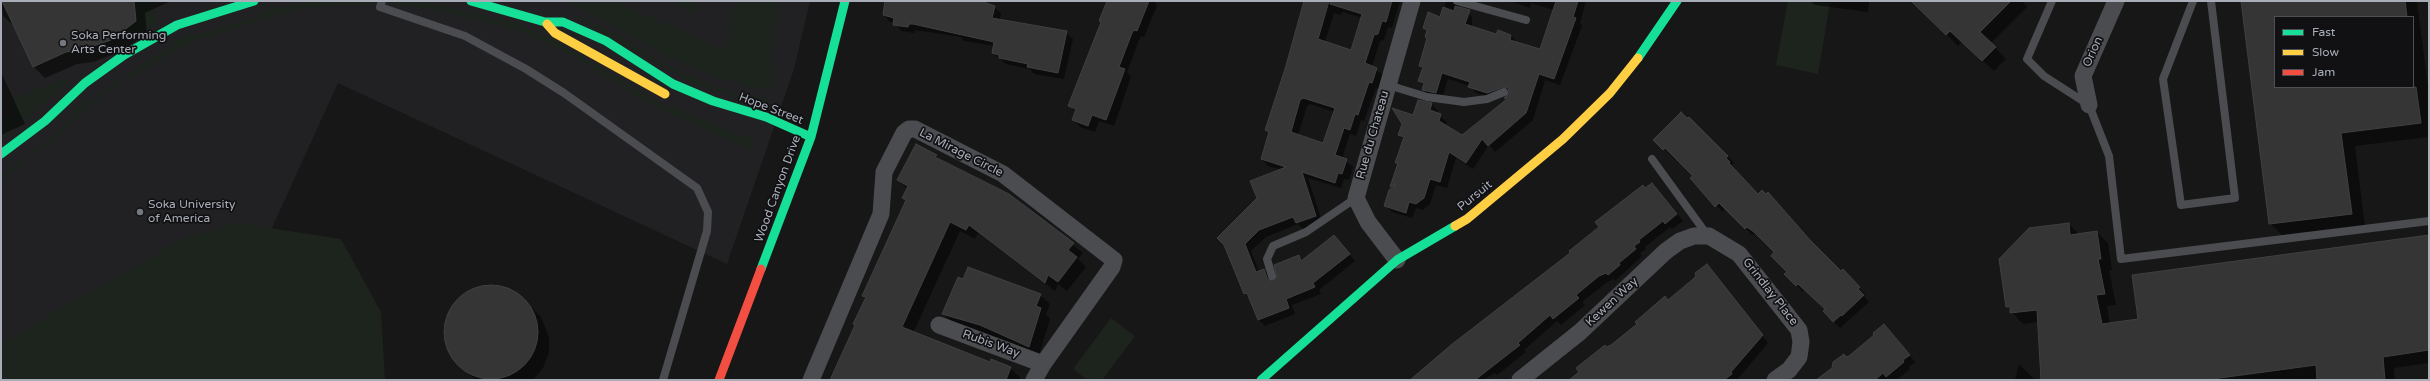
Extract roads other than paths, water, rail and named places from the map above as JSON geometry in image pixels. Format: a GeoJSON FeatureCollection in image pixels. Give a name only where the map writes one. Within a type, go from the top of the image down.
{"type":"FeatureCollection","features":[{"type":"Feature","properties":{"kind":"street"},"geometry":{"type":"LineString","coordinates":[[1,154],[45,121],[85,83],[124,55],[177,25],[254,1]]}},
{"type":"Feature","properties":{"kind":"street","name":"Hope Street"},"geometry":{"type":"LineString","coordinates":[[471,1],[545,22],[563,22],[606,41],[673,84],[713,101],[766,117],[811,137]]}},
{"type":"Feature","properties":{"kind":"street","name":"Wood Canyon Drive"},"geometry":{"type":"LineString","coordinates":[[719,380],[811,137],[845,1]]}},
{"type":"Feature","properties":{"kind":"street","name":"Rue du Chateau"},"geometry":{"type":"LineString","coordinates":[[1356,198],[1412,1]]}},
{"type":"Feature","properties":{"kind":"street","name":"Pursuit"},"geometry":{"type":"LineString","coordinates":[[1260,380],[1397,260],[1467,219],[1587,117],[1632,67],[1677,1]]}},
{"type":"Feature","properties":{"kind":"street","name":"Orion"},"geometry":{"type":"LineString","coordinates":[[2089,105],[2082,76],[2116,1]]}},
{"type":"Feature","properties":{"kind":"street","name":"Hope Street"},"geometry":{"type":"LineString","coordinates":[[545,22],[555,33],[607,63],[676,99]]}},
{"type":"Feature","properties":{"kind":"street","name":"La Mirage Circle"},"geometry":{"type":"LineString","coordinates":[[811,380],[881,214],[884,172],[904,133],[909,129],[915,129],[1003,174],[1114,260],[1112,266],[1043,364],[1034,380]]}},
{"type":"Feature","properties":{"kind":"street","name":"Hope Street"},"geometry":{"type":"LineString","coordinates":[[776,133],[811,137]]}},
{"type":"Feature","properties":{"kind":"street"},"geometry":{"type":"LineString","coordinates":[[1356,198],[1368,222],[1397,260]]}},
{"type":"Feature","properties":{"kind":"street","name":"Kewen Way"},"geometry":{"type":"LineString","coordinates":[[1520,380],[1580,332],[1675,244],[1694,236],[1709,236]]}},
{"type":"Feature","properties":{"kind":"street","name":"Grindlay Place"},"geometry":{"type":"LineString","coordinates":[[1709,236],[1739,254],[1799,330],[1801,342],[1798,357],[1792,366],[1775,380]]}},
{"type":"Feature","properties":{"kind":"street","name":"Rubis Way"},"geometry":{"type":"LineString","coordinates":[[939,325],[1043,364]]}},
{"type":"Feature","properties":{"kind":"lane"},"geometry":{"type":"LineString","coordinates":[[1457,1],[1526,20]]}},
{"type":"Feature","properties":{"kind":"lane"},"geometry":{"type":"LineString","coordinates":[[2052,1],[2027,59],[2044,76],[2089,105],[2109,156],[2121,259],[2429,221]]}},
{"type":"Feature","properties":{"kind":"lane"},"geometry":{"type":"LineString","coordinates":[[2193,1],[2163,78],[2181,205],[2235,198],[2211,1]]}},
{"type":"Feature","properties":{"kind":"lane"},"geometry":{"type":"LineString","coordinates":[[381,4],[465,36],[493,50],[564,94],[696,188],[708,212],[707,231],[663,380]]}},
{"type":"Feature","properties":{"kind":"lane"},"geometry":{"type":"LineString","coordinates":[[1388,85],[1427,96],[1464,102],[1487,99],[1504,92]]}},
{"type":"Feature","properties":{"kind":"lane"},"geometry":{"type":"LineString","coordinates":[[1652,159],[1709,236]]}},
{"type":"Feature","properties":{"kind":"lane"},"geometry":{"type":"LineString","coordinates":[[1272,276],[1267,258],[1273,246],[1306,232],[1356,198]]}},
{"type":"Feature","properties":{"kind":"place","name":"Soka Performing Arts Center"},"geometry":{"type":"Point","coordinates":[63,43]}},
{"type":"Feature","properties":{"kind":"place","name":"Soka University of America"},"geometry":{"type":"Point","coordinates":[140,212]}}]}
